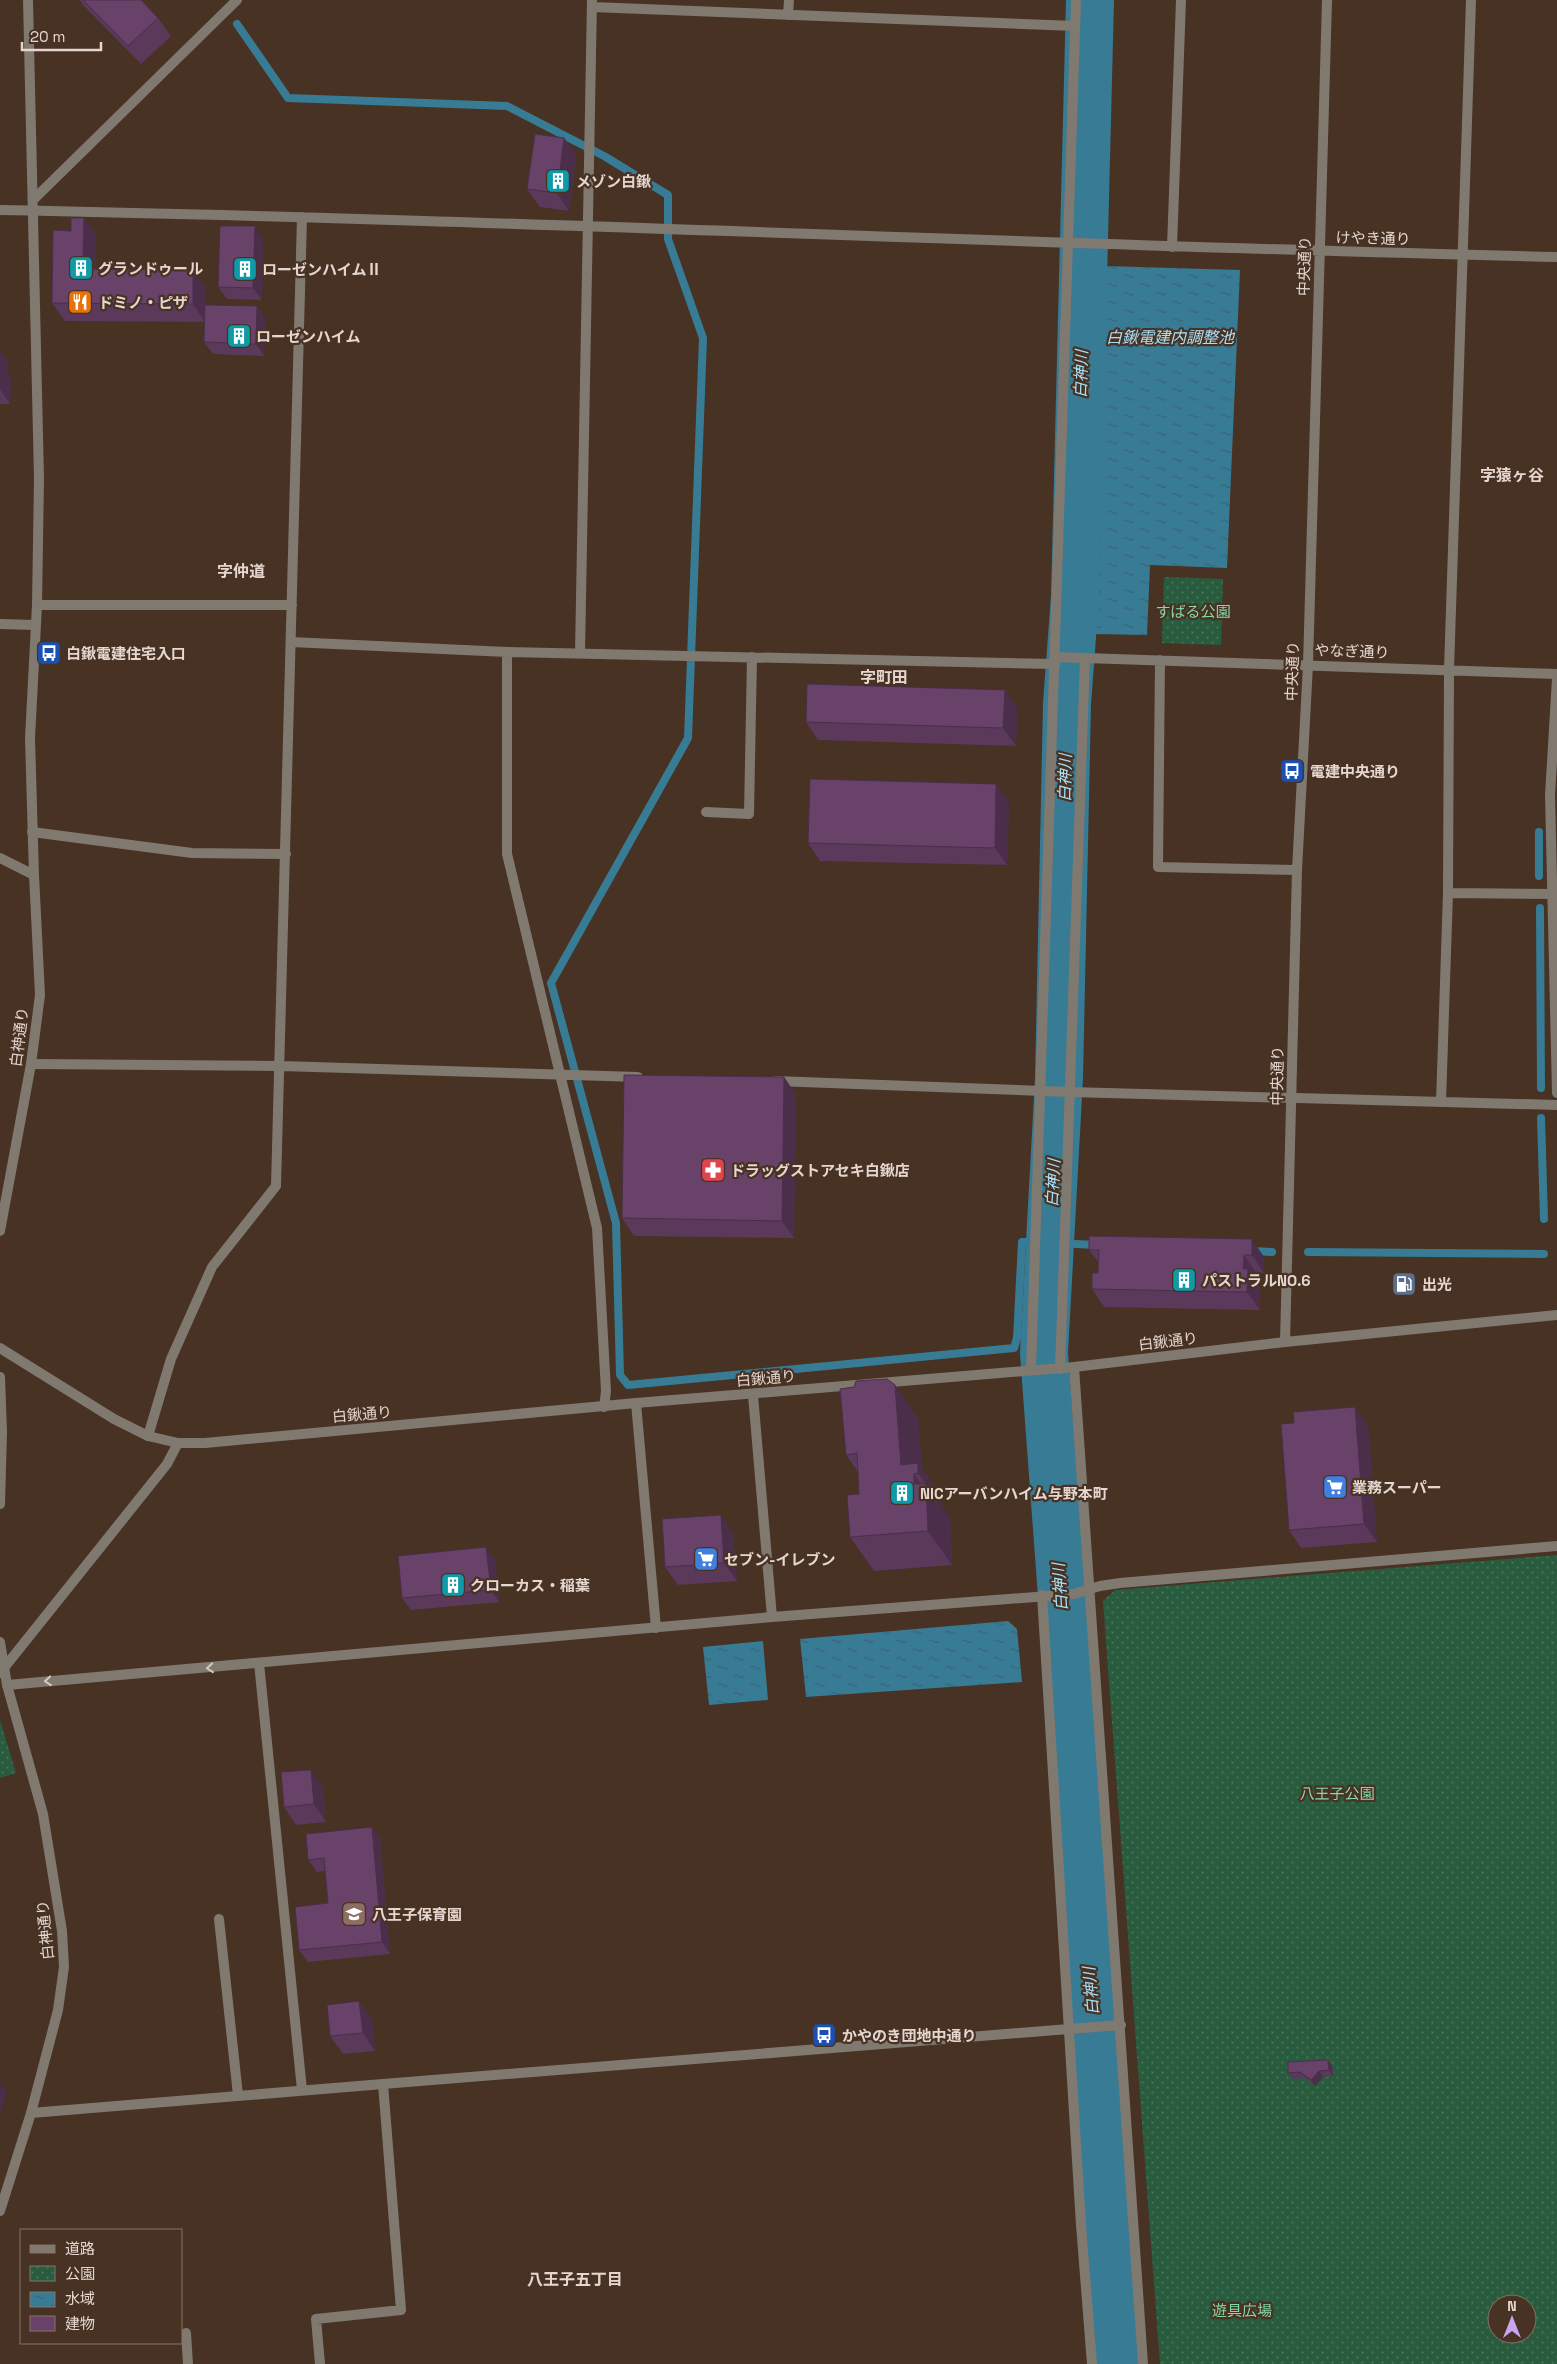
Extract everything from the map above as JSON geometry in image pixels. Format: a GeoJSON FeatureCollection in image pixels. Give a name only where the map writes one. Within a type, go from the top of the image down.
{"type":"FeatureCollection","features":[{"type":"Feature","properties":{"kind":"street","name":"白神通り"},"geometry":{"type":"LineString","coordinates":[[0,1231],[31,1064],[40,995],[32,832],[30,738],[37,604],[39,479],[28,0]]}},
{"type":"Feature","properties":{"kind":"street"},"geometry":{"type":"LineString","coordinates":[[33,206],[237,0]]}},
{"type":"Feature","properties":{"kind":"street"},"geometry":{"type":"LineString","coordinates":[[788,15],[789,0]]}},
{"type":"Feature","properties":{"kind":"street"},"geometry":{"type":"LineString","coordinates":[[1034,1370],[1041,1090],[1070,244],[1076,0]]}},
{"type":"Feature","properties":{"kind":"street"},"geometry":{"type":"LineString","coordinates":[[1172,247],[1181,0]]}},
{"type":"Feature","properties":{"kind":"street","name":"中央通り"},"geometry":{"type":"LineString","coordinates":[[1285,1342],[1297,870],[1308,665],[1326,0]]}},
{"type":"Feature","properties":{"kind":"street"},"geometry":{"type":"LineString","coordinates":[[1441,1102],[1448,893],[1449,670],[1471,0]]}},
{"type":"Feature","properties":{"kind":"street"},"geometry":{"type":"LineString","coordinates":[[580,653],[592,3],[788,15],[1075,26]]}},
{"type":"Feature","properties":{"kind":"street","name":"けやき通り"},"geometry":{"type":"LineString","coordinates":[[0,210],[33,206],[1098,245],[1557,257]]}},
{"type":"Feature","properties":{"kind":"street"},"geometry":{"type":"LineString","coordinates":[[148,1436],[171,1360],[212,1267],[276,1186],[281,1066],[302,217]]}},
{"type":"Feature","properties":{"kind":"street"},"geometry":{"type":"LineString","coordinates":[[37,604],[292,605]]}},
{"type":"Feature","properties":{"kind":"street"},"geometry":{"type":"LineString","coordinates":[[0,624],[35,625]]}},
{"type":"Feature","properties":{"kind":"street","name":"やなぎ通り"},"geometry":{"type":"LineString","coordinates":[[291,642],[507,652],[752,657],[1084,658],[1557,674]]}},
{"type":"Feature","properties":{"kind":"street"},"geometry":{"type":"LineString","coordinates":[[507,652],[507,854],[562,1074],[597,1228],[606,1391],[604,1407]]}},
{"type":"Feature","properties":{"kind":"street"},"geometry":{"type":"LineString","coordinates":[[706,812],[749,814],[752,657]]}},
{"type":"Feature","properties":{"kind":"street"},"geometry":{"type":"LineString","coordinates":[[1057,1369],[1084,658]]}},
{"type":"Feature","properties":{"kind":"street"},"geometry":{"type":"LineString","coordinates":[[1160,660],[1158,867],[1297,870]]}},
{"type":"Feature","properties":{"kind":"street"},"geometry":{"type":"LineString","coordinates":[[1557,679],[1550,795],[1557,1093]]}},
{"type":"Feature","properties":{"kind":"street"},"geometry":{"type":"LineString","coordinates":[[32,832],[192,853],[286,854]]}},
{"type":"Feature","properties":{"kind":"street"},"geometry":{"type":"LineString","coordinates":[[0,858],[34,875]]}},
{"type":"Feature","properties":{"kind":"street"},"geometry":{"type":"LineString","coordinates":[[1448,893],[1553,894]]}},
{"type":"Feature","properties":{"kind":"street"},"geometry":{"type":"LineString","coordinates":[[31,1064],[281,1066],[651,1077]]}},
{"type":"Feature","properties":{"kind":"street"},"geometry":{"type":"LineString","coordinates":[[761,1081],[1069,1092],[1557,1105]]}},
{"type":"Feature","properties":{"kind":"street","name":"白鍬通り"},"geometry":{"type":"LineString","coordinates":[[0,1348],[114,1419],[148,1436],[178,1443],[205,1444],[636,1403],[1057,1369],[1285,1342],[1557,1315]]}},
{"type":"Feature","properties":{"kind":"street"},"geometry":{"type":"LineString","coordinates":[[1074,1367],[1143,2364]]}},
{"type":"Feature","properties":{"kind":"street"},"geometry":{"type":"LineString","coordinates":[[0,1377],[2,1432],[0,1504]]}},
{"type":"Feature","properties":{"kind":"street"},"geometry":{"type":"LineString","coordinates":[[753,1395],[772,1617]]}},
{"type":"Feature","properties":{"kind":"street"},"geometry":{"type":"LineString","coordinates":[[636,1403],[656,1628]]}},
{"type":"Feature","properties":{"kind":"street"},"geometry":{"type":"LineString","coordinates":[[2,1671],[167,1464],[178,1443]]}},
{"type":"Feature","properties":{"kind":"street"},"geometry":{"type":"LineString","coordinates":[[7,1685],[772,1617],[1074,1594],[1120,1583],[1557,1546]]}},
{"type":"Feature","properties":{"kind":"street"},"geometry":{"type":"LineString","coordinates":[[1046,1595],[1069,2029],[1092,2364]]}},
{"type":"Feature","properties":{"kind":"street","name":"白神通り"},"geometry":{"type":"LineString","coordinates":[[0,1642],[2,1671],[43,1814],[62,1931],[64,1967],[58,2010],[31,2113],[0,2211]]}},
{"type":"Feature","properties":{"kind":"street"},"geometry":{"type":"LineString","coordinates":[[259,1664],[302,2090]]}},
{"type":"Feature","properties":{"kind":"street"},"geometry":{"type":"LineString","coordinates":[[219,1919],[238,2095]]}},
{"type":"Feature","properties":{"kind":"street"},"geometry":{"type":"LineString","coordinates":[[31,2113],[1121,2025]]}},
{"type":"Feature","properties":{"kind":"street"},"geometry":{"type":"LineString","coordinates":[[320,2364],[316,2319],[401,2310],[383,2084]]}},
{"type":"Feature","properties":{"kind":"street"},"geometry":{"type":"LineString","coordinates":[[186,2333],[188,2364]]}},
{"type":"Feature","properties":{"kind":"green space","name":"すばる公園"},"geometry":{"type":"Polygon","coordinates":[[[1164,577],[1223,579],[1221,645],[1162,643],[1164,577]]]}},
{"type":"Feature","properties":{"kind":"green space","name":"八王子公園"},"geometry":{"type":"Polygon","coordinates":[[[1557,1555],[1557,2364],[1160,2364],[1103,1601],[1115,1590],[1557,1555]]]}},
{"type":"Feature","properties":{"kind":"green space"},"geometry":{"type":"Polygon","coordinates":[[[0,1720],[16,1773],[0,1778],[0,1720]]]}},
{"type":"Feature","properties":{"kind":"water","name":"白鍬電建内調整池"},"geometry":{"type":"Polygon","coordinates":[[[1105,266],[1240,270],[1227,568],[1150,565],[1147,635],[1093,634],[1105,266]]]}},
{"type":"Feature","properties":{"kind":"water"},"geometry":{"type":"Polygon","coordinates":[[[1008,1621],[1017,1629],[1022,1682],[806,1697],[800,1639],[1008,1621]]]}},
{"type":"Feature","properties":{"kind":"water"},"geometry":{"type":"Polygon","coordinates":[[[763,1641],[768,1700],[709,1705],[703,1647],[763,1641]]]}},
{"type":"Feature","properties":{"kind":"building"},"geometry":{"type":"Polygon","coordinates":[[[83,0],[141,0],[158,18],[128,46],[83,0]]]}},
{"type":"Feature","properties":{"kind":"building"},"geometry":{"type":"Polygon","coordinates":[[[535,134],[564,138],[557,193],[527,189],[535,134]]]}},
{"type":"Feature","properties":{"kind":"building"},"geometry":{"type":"Polygon","coordinates":[[[71,218],[84,218],[83,269],[193,270],[193,304],[52,303],[53,230],[71,231],[71,218]]]}},
{"type":"Feature","properties":{"kind":"building"},"geometry":{"type":"Polygon","coordinates":[[[220,226],[255,226],[253,288],[218,287],[220,226]]]}},
{"type":"Feature","properties":{"kind":"building"},"geometry":{"type":"Polygon","coordinates":[[[205,305],[257,306],[256,344],[204,342],[205,305]]]}},
{"type":"Feature","properties":{"kind":"building"},"geometry":{"type":"Polygon","coordinates":[[[807,684],[1005,690],[1003,728],[806,722],[807,684]]]}},
{"type":"Feature","properties":{"kind":"building"},"geometry":{"type":"Polygon","coordinates":[[[810,779],[996,784],[995,848],[808,843],[810,779]]]}},
{"type":"Feature","properties":{"kind":"building"},"geometry":{"type":"Polygon","coordinates":[[[624,1075],[784,1077],[782,1221],[622,1218],[624,1075]]]}},
{"type":"Feature","properties":{"kind":"building"},"geometry":{"type":"Polygon","coordinates":[[[1089,1236],[1252,1239],[1252,1255],[1244,1255],[1243,1269],[1248,1269],[1247,1292],[1092,1289],[1092,1273],[1098,1273],[1099,1250],[1089,1250],[1089,1236]]]}},
{"type":"Feature","properties":{"kind":"building"},"geometry":{"type":"Polygon","coordinates":[[[887,1379],[895,1385],[901,1465],[918,1463],[918,1473],[914,1474],[914,1484],[926,1484],[928,1531],[850,1537],[847,1495],[859,1494],[857,1453],[846,1455],[840,1389],[854,1387],[856,1381],[887,1379]]]}},
{"type":"Feature","properties":{"kind":"building"},"geometry":{"type":"Polygon","coordinates":[[[1355,1407],[1364,1524],[1289,1530],[1281,1424],[1294,1423],[1293,1412],[1355,1407]]]}},
{"type":"Feature","properties":{"kind":"building"},"geometry":{"type":"Polygon","coordinates":[[[721,1515],[724,1563],[665,1567],[662,1519],[721,1515]]]}},
{"type":"Feature","properties":{"kind":"building","name":"クローカス・稲葉"},"geometry":{"type":"Polygon","coordinates":[[[486,1547],[491,1590],[402,1598],[398,1556],[486,1547]]]}},
{"type":"Feature","properties":{"kind":"building"},"geometry":{"type":"Polygon","coordinates":[[[311,1770],[314,1804],[284,1807],[281,1772],[311,1770]]]}},
{"type":"Feature","properties":{"kind":"building"},"geometry":{"type":"Polygon","coordinates":[[[372,1827],[382,1942],[299,1950],[295,1907],[328,1903],[324,1858],[308,1860],[306,1834],[372,1827]]]}},
{"type":"Feature","properties":{"kind":"building"},"geometry":{"type":"Polygon","coordinates":[[[359,2001],[363,2033],[330,2036],[327,2005],[359,2001]]]}},
{"type":"Feature","properties":{"kind":"building"},"geometry":{"type":"Polygon","coordinates":[[[1328,2060],[1329,2070],[1319,2071],[1311,2080],[1300,2072],[1288,2073],[1288,2062],[1328,2060]]]}},
{"type":"Feature","properties":{"kind":"waterway","name":"白神川"},"geometry":{"type":"LineString","coordinates":[[1090,0],[1075,596],[1067,704],[1059,1078],[1044,1353],[1083,1911],[1092,2001],[1115,2364]]}},
{"type":"Feature","properties":{"kind":"waterway"},"geometry":{"type":"LineString","coordinates":[[237,24],[288,98],[507,106],[604,156],[668,195],[668,239],[703,338],[688,738],[551,983],[616,1223],[620,1375],[628,1385],[1014,1348],[1017,1338],[1022,1242],[1027,1242]]}},
{"type":"Feature","properties":{"kind":"waterway"},"geometry":{"type":"LineString","coordinates":[[1539,832],[1539,876]]}},
{"type":"Feature","properties":{"kind":"waterway"},"geometry":{"type":"LineString","coordinates":[[1540,908],[1541,1088]]}},
{"type":"Feature","properties":{"kind":"waterway"},"geometry":{"type":"LineString","coordinates":[[1541,1118],[1544,1219]]}},
{"type":"Feature","properties":{"kind":"waterway"},"geometry":{"type":"LineString","coordinates":[[1042,1243],[1049,1243]]}},
{"type":"Feature","properties":{"kind":"waterway"},"geometry":{"type":"LineString","coordinates":[[1075,1244],[1098,1245]]}},
{"type":"Feature","properties":{"kind":"waterway"},"geometry":{"type":"LineString","coordinates":[[1252,1251],[1272,1252]]}},
{"type":"Feature","properties":{"kind":"waterway"},"geometry":{"type":"LineString","coordinates":[[1308,1252],[1544,1254]]}},
{"type":"Feature","properties":{"kind":"place","name":"メゾン白鍬"},"geometry":{"type":"Point","coordinates":[558,181]}},
{"type":"Feature","properties":{"kind":"place","name":"グランドゥール"},"geometry":{"type":"Point","coordinates":[81,268]}},
{"type":"Feature","properties":{"kind":"place","name":"ローゼンハイムⅡ"},"geometry":{"type":"Point","coordinates":[245,269]}},
{"type":"Feature","properties":{"kind":"place","name":"ドミノ・ピザ"},"geometry":{"type":"Point","coordinates":[80,302]}},
{"type":"Feature","properties":{"kind":"place","name":"ローゼンハイム"},"geometry":{"type":"Point","coordinates":[239,336]}},
{"type":"Feature","properties":{"kind":"place","name":"白鍬電建住宅入口"},"geometry":{"type":"Point","coordinates":[49,653]}},
{"type":"Feature","properties":{"kind":"place","name":"電建中央通り"},"geometry":{"type":"Point","coordinates":[1292,771]}},
{"type":"Feature","properties":{"kind":"place","name":"ドラッグストアセキ白鍬店"},"geometry":{"type":"Point","coordinates":[713,1170]}},
{"type":"Feature","properties":{"kind":"place","name":"パストラルNO.6"},"geometry":{"type":"Point","coordinates":[1184,1280]}},
{"type":"Feature","properties":{"kind":"place","name":"出光"},"geometry":{"type":"Point","coordinates":[1404,1284]}},
{"type":"Feature","properties":{"kind":"place","name":"業務スーパー"},"geometry":{"type":"Point","coordinates":[1335,1487]}},
{"type":"Feature","properties":{"kind":"place","name":"NICアーバンハイム与野本町"},"geometry":{"type":"Point","coordinates":[902,1493]}},
{"type":"Feature","properties":{"kind":"place","name":"セブン-イレブン"},"geometry":{"type":"Point","coordinates":[706,1559]}},
{"type":"Feature","properties":{"kind":"place","name":"クローカス・稲葉"},"geometry":{"type":"Point","coordinates":[453,1585]}},
{"type":"Feature","properties":{"kind":"place","name":"八王子保育園"},"geometry":{"type":"Point","coordinates":[354,1914]}},
{"type":"Feature","properties":{"kind":"place","name":"かやのき団地中通り"},"geometry":{"type":"Point","coordinates":[824,2035]}},
{"type":"Feature","properties":{"kind":"district","name":"字猿ヶ谷"},"geometry":{"type":"Point","coordinates":[1512,475]}},
{"type":"Feature","properties":{"kind":"district","name":"字仲道"},"geometry":{"type":"Point","coordinates":[241,571]}},
{"type":"Feature","properties":{"kind":"district","name":"字町田"},"geometry":{"type":"Point","coordinates":[884,677]}},
{"type":"Feature","properties":{"kind":"district","name":"八王子五丁目"},"geometry":{"type":"Point","coordinates":[575,2279]}},
{"type":"Feature","properties":{"kind":"park label","name":"遊具広場"},"geometry":{"type":"Point","coordinates":[1242,2310]}}]}
